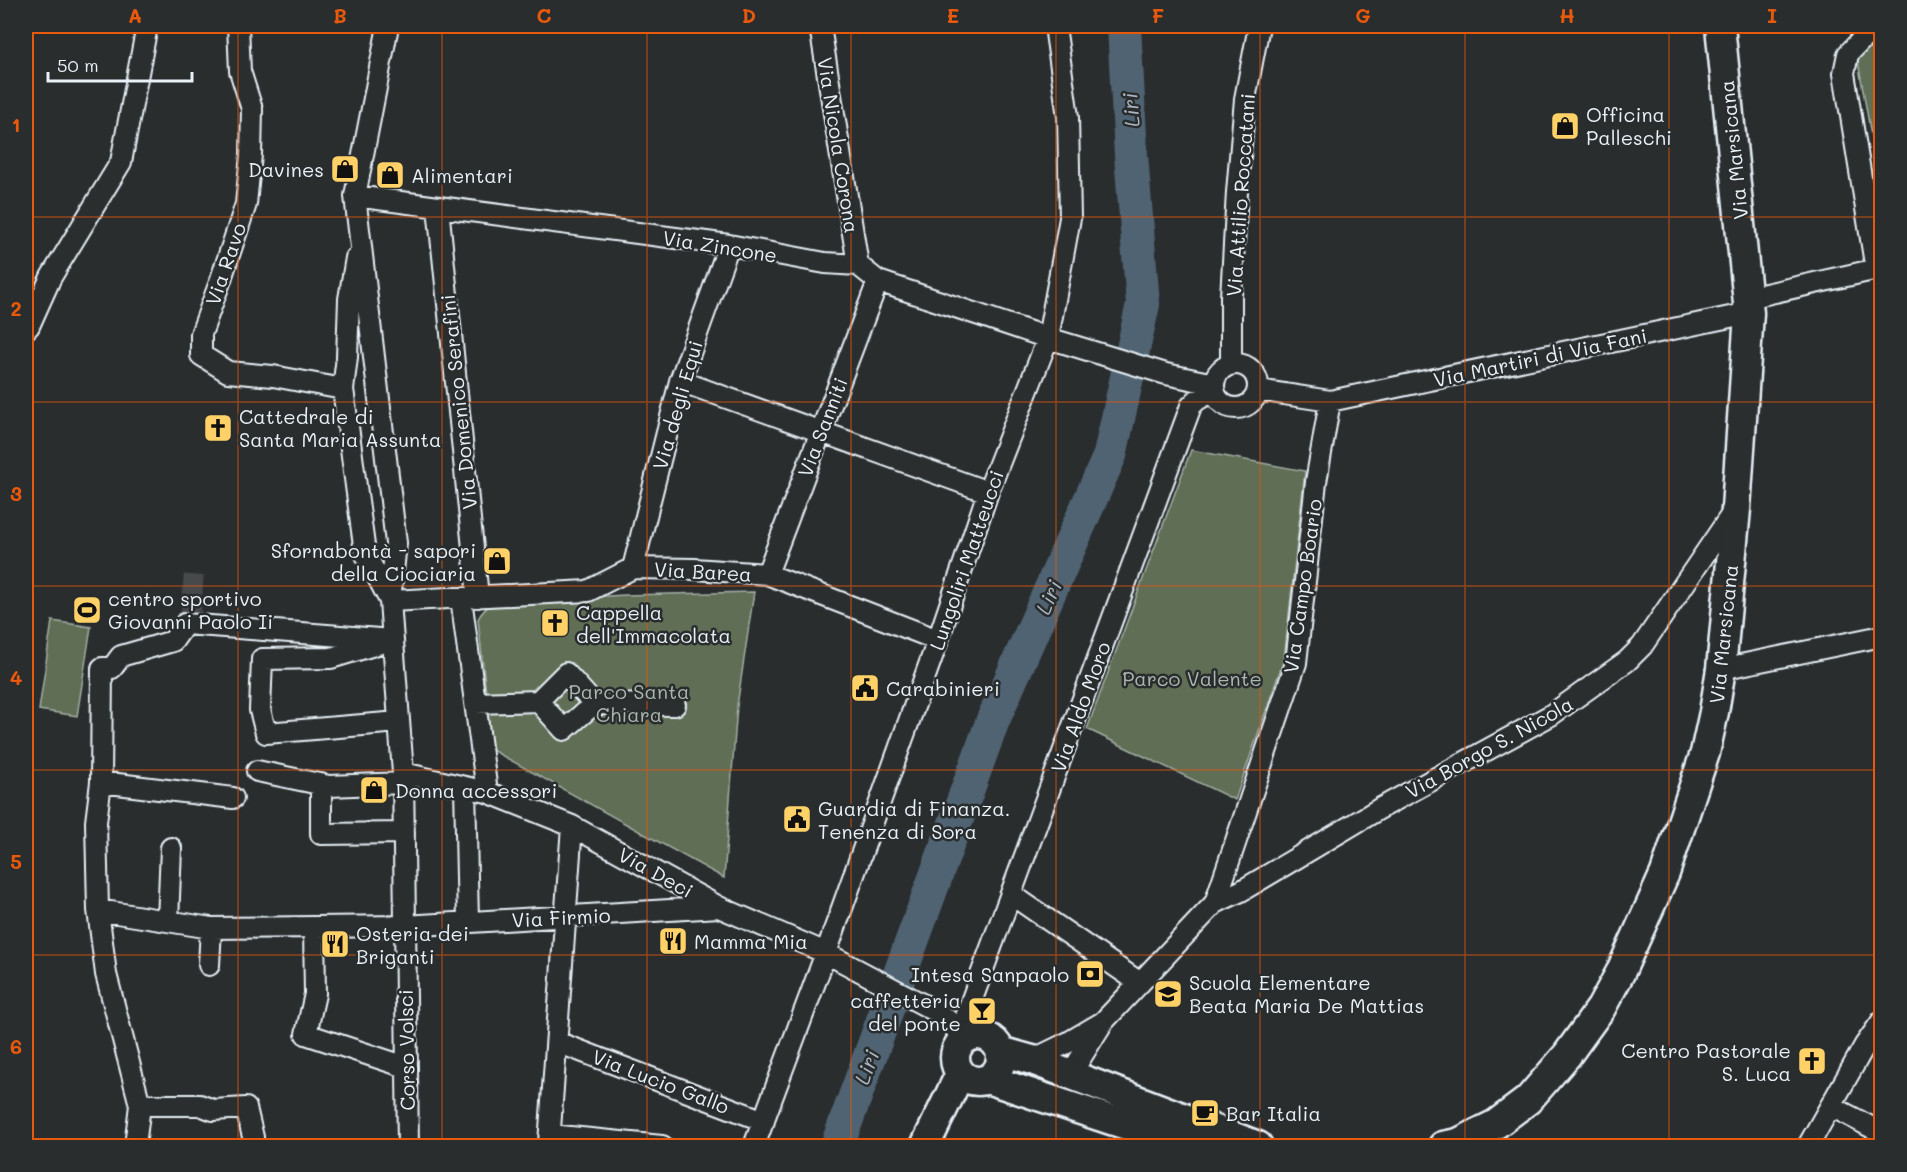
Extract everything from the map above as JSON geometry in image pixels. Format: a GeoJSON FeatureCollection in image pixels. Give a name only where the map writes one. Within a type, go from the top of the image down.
{"type":"FeatureCollection","features":[{"type":"Feature","properties":{"kind":"main road","name":"Via Marsicana"},"geometry":{"type":"LineString","coordinates":[[1443,1146],[1458,1143],[1496,1124],[1528,1100],[1567,1055],[1601,1008],[1620,973],[1665,873],[1705,753],[1721,669],[1736,508],[1748,305],[1720,26]]}},
{"type":"Feature","properties":{"kind":"main road"},"geometry":{"type":"LineString","coordinates":[[973,1077],[993,1076],[1000,1065],[1000,1051],[992,1039],[978,1034],[967,1037],[959,1043],[954,1056],[956,1068],[973,1077],[1190,1146]]}},
{"type":"Feature","properties":{"kind":"main road"},"geometry":{"type":"LineString","coordinates":[[1000,1051],[1032,1060],[1258,1146]]}},
{"type":"Feature","properties":{"kind":"main road"},"geometry":{"type":"LineString","coordinates":[[1030,1095],[1052,1089],[1070,1075]]}},
{"type":"Feature","properties":{"kind":"main road"},"geometry":{"type":"LineString","coordinates":[[925,1146],[973,1077]]}},
{"type":"Feature","properties":{"kind":"street"},"geometry":{"type":"LineString","coordinates":[[26,329],[51,277],[122,162],[147,26]]}},
{"type":"Feature","properties":{"kind":"street","name":"Via Ravo"},"geometry":{"type":"LineString","coordinates":[[238,26],[240,71],[252,110],[251,155],[246,204],[201,334],[201,355],[228,372],[273,376],[343,389]]}},
{"type":"Feature","properties":{"kind":"street","name":"Corso Volsci"},"geometry":{"type":"LineString","coordinates":[[388,26],[355,196],[396,543],[390,601],[403,778],[408,1146]]}},
{"type":"Feature","properties":{"kind":"street","name":"Via Nicola Corona"},"geometry":{"type":"LineString","coordinates":[[820,26],[858,265]]}},
{"type":"Feature","properties":{"kind":"street","name":"Lungoliri Matteucci"},"geometry":{"type":"LineString","coordinates":[[754,1146],[834,958],[988,492],[1048,338],[1070,218],[1068,117],[1055,26]]}},
{"type":"Feature","properties":{"kind":"street","name":"Via Attilio Roccatani"},"geometry":{"type":"LineString","coordinates":[[1231,365],[1231,297],[1237,192],[1245,99],[1259,26]]}},
{"type":"Feature","properties":{"kind":"street"},"geometry":{"type":"LineString","coordinates":[[1875,26],[1848,54],[1844,73],[1879,269]]}},
{"type":"Feature","properties":{"kind":"street","name":"Via Zincone"},"geometry":{"type":"LineString","coordinates":[[355,196],[729,245],[825,263],[858,265]]}},
{"type":"Feature","properties":{"kind":"street","name":"Via Domenico Serafini"},"geometry":{"type":"LineString","coordinates":[[438,207],[470,598],[475,703],[487,792]]}},
{"type":"Feature","properties":{"kind":"street"},"geometry":{"type":"LineString","coordinates":[[360,237],[349,299],[347,357],[343,389],[365,553],[390,601]]}},
{"type":"Feature","properties":{"kind":"street","name":"Via degli Equi"},"geometry":{"type":"LineString","coordinates":[[633,568],[680,381],[729,245]]}},
{"type":"Feature","properties":{"kind":"street"},"geometry":{"type":"LineString","coordinates":[[858,265],[878,281],[1048,338],[1214,387]]}},
{"type":"Feature","properties":{"kind":"street","name":"Via Martiri di Via Fani"},"geometry":{"type":"LineString","coordinates":[[1330,401],[1748,305],[1879,269]]}},
{"type":"Feature","properties":{"kind":"street","name":"Via Sanniti"},"geometry":{"type":"LineString","coordinates":[[767,574],[878,281]]}},
{"type":"Feature","properties":{"kind":"street"},"geometry":{"type":"LineString","coordinates":[[1239,364],[1256,376],[1258,390],[1250,403],[1244,407],[1236,408],[1222,404],[1214,387],[1216,376],[1231,365],[1239,364]]}},
{"type":"Feature","properties":{"kind":"street"},"geometry":{"type":"LineString","coordinates":[[680,381],[988,492]]}},
{"type":"Feature","properties":{"kind":"street","name":"Via Aldo Moro"},"geometry":{"type":"LineString","coordinates":[[967,1037],[966,1017],[1191,406],[1214,387]]}},
{"type":"Feature","properties":{"kind":"street"},"geometry":{"type":"LineString","coordinates":[[1258,390],[1330,401]]}},
{"type":"Feature","properties":{"kind":"street","name":"Via Campo Boario"},"geometry":{"type":"LineString","coordinates":[[1215,903],[1296,663],[1316,482],[1330,401]]}},
{"type":"Feature","properties":{"kind":"street","name":"Via Borgo S. Nicola"},"geometry":{"type":"LineString","coordinates":[[1215,903],[1241,891],[1379,809],[1551,715],[1619,667],[1642,646],[1736,508]]}},
{"type":"Feature","properties":{"kind":"street","name":"Via Barea"},"geometry":{"type":"LineString","coordinates":[[390,601],[588,591],[633,568],[767,574],[938,640]]}},
{"type":"Feature","properties":{"kind":"street"},"geometry":{"type":"LineString","coordinates":[[135,1146],[140,1105],[106,974],[98,910],[96,822],[101,782],[102,668],[112,668],[121,656],[172,641],[185,624],[392,640]]}},
{"type":"Feature","properties":{"kind":"street"},"geometry":{"type":"LineString","coordinates":[[1721,669],[1881,636]]}},
{"type":"Feature","properties":{"kind":"street"},"geometry":{"type":"LineString","coordinates":[[392,640],[331,658],[262,659],[260,710],[266,733],[399,722]]}},
{"type":"Feature","properties":{"kind":"street"},"geometry":{"type":"LineString","coordinates":[[475,703],[537,701],[566,673],[594,704]]}},
{"type":"Feature","properties":{"kind":"street"},"geometry":{"type":"LineString","coordinates":[[537,701],[564,730],[594,704],[675,705]]}},
{"type":"Feature","properties":{"kind":"street","name":"Via Deci"},"geometry":{"type":"LineString","coordinates":[[257,771],[329,786],[403,778],[487,792],[572,826],[719,907],[834,958],[939,1013],[967,1037]]}},
{"type":"Feature","properties":{"kind":"street"},"geometry":{"type":"LineString","coordinates":[[101,782],[233,798]]}},
{"type":"Feature","properties":{"kind":"street"},"geometry":{"type":"LineString","coordinates":[[321,784],[321,834],[404,833]]}},
{"type":"Feature","properties":{"kind":"street"},"geometry":{"type":"LineString","coordinates":[[465,787],[468,922]]}},
{"type":"Feature","properties":{"kind":"street"},"geometry":{"type":"LineString","coordinates":[[572,826],[549,1139],[662,1146]]}},
{"type":"Feature","properties":{"kind":"street"},"geometry":{"type":"LineString","coordinates":[[168,921],[171,848]]}},
{"type":"Feature","properties":{"kind":"street"},"geometry":{"type":"LineString","coordinates":[[1012,895],[1140,983]]}},
{"type":"Feature","properties":{"kind":"street"},"geometry":{"type":"LineString","coordinates":[[1070,1075],[1103,1022],[1215,903]]}},
{"type":"Feature","properties":{"kind":"street","name":"Via Firmio"},"geometry":{"type":"LineString","coordinates":[[98,910],[211,928],[404,926],[719,907]]}},
{"type":"Feature","properties":{"kind":"street"},"geometry":{"type":"LineString","coordinates":[[314,927],[315,994],[306,1034],[406,1067]]}},
{"type":"Feature","properties":{"kind":"street"},"geometry":{"type":"LineString","coordinates":[[209,965],[211,928]]}},
{"type":"Feature","properties":{"kind":"street"},"geometry":{"type":"LineString","coordinates":[[1808,1146],[1869,1037],[1881,1021]]}},
{"type":"Feature","properties":{"kind":"street"},"geometry":{"type":"LineString","coordinates":[[1032,1060],[1103,1022]]}},
{"type":"Feature","properties":{"kind":"street","name":"Via Lucio Gallo"},"geometry":{"type":"LineString","coordinates":[[557,1042],[764,1121]]}},
{"type":"Feature","properties":{"kind":"street"},"geometry":{"type":"LineString","coordinates":[[140,1105],[200,1105],[213,1110],[246,1108],[254,1137]]}},
{"type":"Feature","properties":{"kind":"street"},"geometry":{"type":"LineString","coordinates":[[1831,1106],[1881,1133]]}},
{"type":"Feature","properties":{"kind":"green space"},"geometry":{"type":"Polygon","coordinates":[[[1881,29],[1881,192],[1857,56],[1881,29]]]}},
{"type":"Feature","properties":{"kind":"green space","name":"Parco Valente"},"geometry":{"type":"Polygon","coordinates":[[[1191,450],[1305,471],[1284,659],[1235,800],[1087,729],[1191,450]]]}},
{"type":"Feature","properties":{"kind":"green space","name":"Parco Santa Chiara"},"geometry":{"type":"Polygon","coordinates":[[[754,592],[737,706],[724,878],[492,750],[478,619],[483,611],[495,602],[626,595],[754,592]]]}},
{"type":"Feature","properties":{"kind":"green space"},"geometry":{"type":"Polygon","coordinates":[[[52,621],[91,627],[77,716],[39,710],[52,621]]]}},
{"type":"Feature","properties":{"kind":"waterway","name":"Liri"},"geometry":{"type":"LineString","coordinates":[[837,1146],[993,720],[1110,455],[1143,304],[1131,155],[1124,26]]}},
{"type":"Feature","properties":{"kind":"tunnel"},"geometry":{"type":"LineString","coordinates":[[190,625],[194,572]]}},
{"type":"Feature","properties":{"kind":"place","name":"Officina Palleschi"},"geometry":{"type":"Point","coordinates":[1565,126]}},
{"type":"Feature","properties":{"kind":"place","name":"Davines"},"geometry":{"type":"Point","coordinates":[345,169]}},
{"type":"Feature","properties":{"kind":"place","name":"Alimentari"},"geometry":{"type":"Point","coordinates":[390,175]}},
{"type":"Feature","properties":{"kind":"place","name":"Cattedrale di Santa Maria Assunta"},"geometry":{"type":"Point","coordinates":[218,428]}},
{"type":"Feature","properties":{"kind":"place","name":"Sfornabontà - sapori della Ciociaria"},"geometry":{"type":"Point","coordinates":[497,561]}},
{"type":"Feature","properties":{"kind":"place","name":"centro sportivo Giovanni Paolo Ii"},"geometry":{"type":"Point","coordinates":[87,610]}},
{"type":"Feature","properties":{"kind":"place","name":"Cappella dell'Immacolata"},"geometry":{"type":"Point","coordinates":[555,623]}},
{"type":"Feature","properties":{"kind":"place","name":"Carabinieri"},"geometry":{"type":"Point","coordinates":[865,688]}},
{"type":"Feature","properties":{"kind":"place","name":"Donna accessori"},"geometry":{"type":"Point","coordinates":[374,790]}},
{"type":"Feature","properties":{"kind":"place","name":"Guardia di Finanza. Tenenza di Sora"},"geometry":{"type":"Point","coordinates":[797,819]}},
{"type":"Feature","properties":{"kind":"place","name":"Mamma Mia"},"geometry":{"type":"Point","coordinates":[673,941]}},
{"type":"Feature","properties":{"kind":"place","name":"Osteria dei Briganti"},"geometry":{"type":"Point","coordinates":[335,944]}},
{"type":"Feature","properties":{"kind":"place","name":"Intesa Sanpaolo"},"geometry":{"type":"Point","coordinates":[1090,974]}},
{"type":"Feature","properties":{"kind":"place","name":"Scuola Elementare Beata Maria De Mattias"},"geometry":{"type":"Point","coordinates":[1168,994]}},
{"type":"Feature","properties":{"kind":"place","name":"caffetteria del ponte"},"geometry":{"type":"Point","coordinates":[982,1011]}},
{"type":"Feature","properties":{"kind":"place","name":"Centro Pastorale S. Luca"},"geometry":{"type":"Point","coordinates":[1812,1061]}},
{"type":"Feature","properties":{"kind":"place","name":"Bar Italia"},"geometry":{"type":"Point","coordinates":[1205,1113]}}]}
